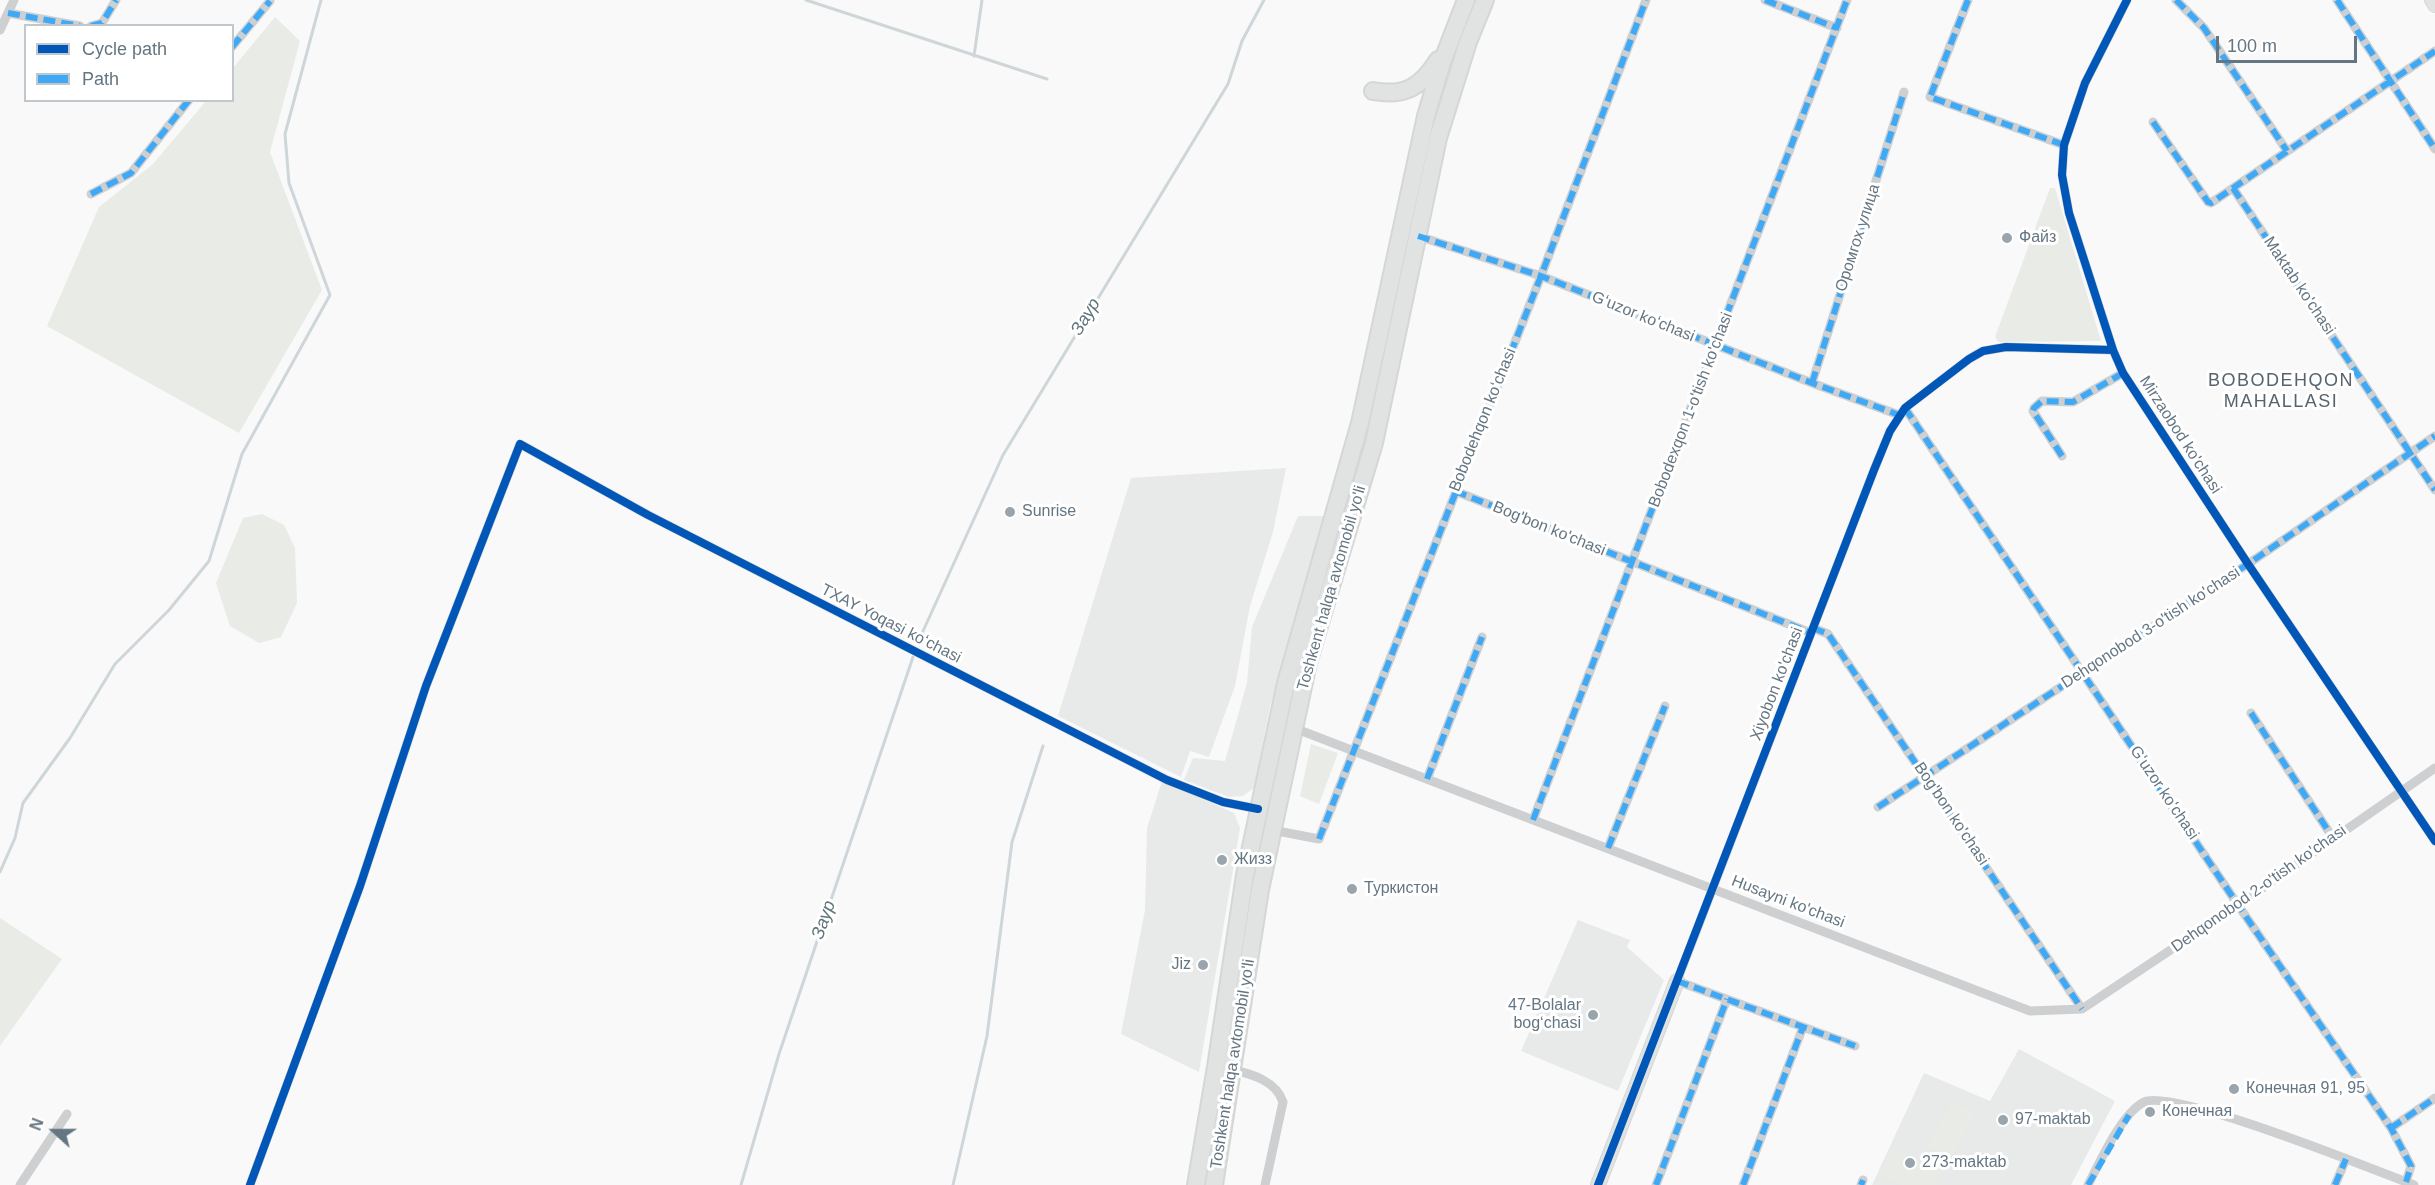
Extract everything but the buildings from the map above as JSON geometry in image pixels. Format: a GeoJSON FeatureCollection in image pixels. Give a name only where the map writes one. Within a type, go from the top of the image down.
{"type":"FeatureCollection","features":[{"type":"Feature","properties":{"kind":"highway","name":"Toshkent halqa avtomobil yo'li"},"geometry":{"type":"LineString","coordinates":[[1196,1185],[1234,941],[1258,809],[1289,673],[1360,423],[1426,116],[1466,0]]}},
{"type":"Feature","properties":{"kind":"highway","name":"Toshkent halqa avtomobil yo'li"},"geometry":{"type":"LineString","coordinates":[[1214,1185],[1255,920],[1308,663],[1374,443],[1438,138],[1468,42],[1485,0]]}},
{"type":"Feature","properties":{"kind":"highway"},"geometry":{"type":"LineString","coordinates":[[1374,91],[1401,92],[1414,86],[1428,75],[1449,45]]}},
{"type":"Feature","properties":{"kind":"highway"},"geometry":{"type":"LineString","coordinates":[[1320,559],[1337,564]]}},
{"type":"Feature","properties":{"kind":"highway"},"geometry":{"type":"LineString","coordinates":[[1216,1067],[1233,1070]]}},
{"type":"Feature","properties":{"kind":"street"},"geometry":{"type":"LineString","coordinates":[[0,30],[14,0]]}},
{"type":"Feature","properties":{"kind":"street"},"geometry":{"type":"LineString","coordinates":[[98,24],[102,23],[116,0]]}},
{"type":"Feature","properties":{"kind":"street","name":"Bobodehqon koʻchasi"},"geometry":{"type":"LineString","coordinates":[[1272,830],[1319,839],[1541,276],[1646,0]]}},
{"type":"Feature","properties":{"kind":"street"},"geometry":{"type":"LineString","coordinates":[[1765,0],[1837,28]]}},
{"type":"Feature","properties":{"kind":"street","name":"Bobodexqon 1-o'tish ko'chasi"},"geometry":{"type":"LineString","coordinates":[[1533,820],[1847,0]]}},
{"type":"Feature","properties":{"kind":"street"},"geometry":{"type":"LineString","coordinates":[[1968,0],[1930,97],[2064,146]]}},
{"type":"Feature","properties":{"kind":"street","name":"Mirzaobod ko'chasi"},"geometry":{"type":"LineString","coordinates":[[2127,0],[2085,83],[2064,146],[2062,175],[2069,213],[2113,350],[2123,373],[2248,564],[2435,841]]}},
{"type":"Feature","properties":{"kind":"street"},"geometry":{"type":"LineString","coordinates":[[2176,0],[2204,28],[2287,151]]}},
{"type":"Feature","properties":{"kind":"street"},"geometry":{"type":"LineString","coordinates":[[2337,0],[2435,149]]}},
{"type":"Feature","properties":{"kind":"street"},"geometry":{"type":"LineString","coordinates":[[2432,0],[2435,5]]}},
{"type":"Feature","properties":{"kind":"street"},"geometry":{"type":"LineString","coordinates":[[234,45],[270,1]]}},
{"type":"Feature","properties":{"kind":"street"},"geometry":{"type":"LineString","coordinates":[[8,13],[69,24]]}},
{"type":"Feature","properties":{"kind":"street"},"geometry":{"type":"LineString","coordinates":[[2153,122],[2208,202],[2215,201],[2435,51]]}},
{"type":"Feature","properties":{"kind":"street","name":"Оромгох улица"},"geometry":{"type":"LineString","coordinates":[[1812,383],[1905,92]]}},
{"type":"Feature","properties":{"kind":"street"},"geometry":{"type":"LineString","coordinates":[[91,194],[131,173],[187,102]]}},
{"type":"Feature","properties":{"kind":"street","name":"Maktab ko'chasi"},"geometry":{"type":"LineString","coordinates":[[2233,188],[2435,490]]}},
{"type":"Feature","properties":{"kind":"street","name":"Gʻuzor koʻchasi"},"geometry":{"type":"LineString","coordinates":[[1418,236],[1541,276],[1812,383],[1902,411],[2084,673],[2238,905],[2391,1128],[2411,1166],[2410,1183]]}},
{"type":"Feature","properties":{"kind":"street","name":"Xiyobon ko'chasi"},"geometry":{"type":"LineString","coordinates":[[1598,1185],[1874,470],[1902,411],[1969,359],[1983,351],[2006,347],[2113,350]]}},
{"type":"Feature","properties":{"kind":"street"},"geometry":{"type":"LineString","coordinates":[[2062,456],[2033,411],[2034,408],[2042,401],[2073,402],[2123,373]]}},
{"type":"Feature","properties":{"kind":"street","name":"Dehqonobod 3-o'tish ko'chasi"},"geometry":{"type":"LineString","coordinates":[[1878,807],[2248,564],[2435,436]]}},
{"type":"Feature","properties":{"kind":"street","name":"TXAY Yoqasi koʻchasi"},"geometry":{"type":"LineString","coordinates":[[250,1185],[360,886],[426,686],[520,444],[648,515],[1167,780],[1223,802],[1258,809]]}},
{"type":"Feature","properties":{"kind":"street","name":"Bog'bon ko'chasi"},"geometry":{"type":"LineString","coordinates":[[1455,492],[1633,562],[1828,634],[2082,1009]]}},
{"type":"Feature","properties":{"kind":"street"},"geometry":{"type":"LineString","coordinates":[[1426,779],[1482,637]]}},
{"type":"Feature","properties":{"kind":"street"},"geometry":{"type":"LineString","coordinates":[[1608,848],[1665,706]]}},
{"type":"Feature","properties":{"kind":"street"},"geometry":{"type":"LineString","coordinates":[[2250,713],[2333,838]]}},
{"type":"Feature","properties":{"kind":"street","name":"Husayni ko'chasi"},"geometry":{"type":"LineString","coordinates":[[1294,728],[2030,1011],[2082,1009]]}},
{"type":"Feature","properties":{"kind":"street","name":"Dehqonobod 2-o'tish ko'chasi"},"geometry":{"type":"LineString","coordinates":[[2082,1009],[2238,905],[2400,790],[2435,768]]}},
{"type":"Feature","properties":{"kind":"street"},"geometry":{"type":"LineString","coordinates":[[1677,981],[1855,1046]]}},
{"type":"Feature","properties":{"kind":"street"},"geometry":{"type":"LineString","coordinates":[[1656,1185],[1727,999]]}},
{"type":"Feature","properties":{"kind":"street"},"geometry":{"type":"LineString","coordinates":[[1743,1185],[1803,1027]]}},
{"type":"Feature","properties":{"kind":"street"},"geometry":{"type":"LineString","coordinates":[[1233,1070],[1262,1079],[1280,1094],[1283,1101],[1265,1185]]}},
{"type":"Feature","properties":{"kind":"street"},"geometry":{"type":"LineString","coordinates":[[2391,1128],[2435,1098]]}},
{"type":"Feature","properties":{"kind":"street"},"geometry":{"type":"LineString","coordinates":[[2088,1185],[2129,1115],[2143,1103],[2160,1099],[2193,1106],[2410,1183]]}},
{"type":"Feature","properties":{"kind":"street"},"geometry":{"type":"LineString","coordinates":[[21,1185],[67,1114]]}},
{"type":"Feature","properties":{"kind":"street"},"geometry":{"type":"LineString","coordinates":[[2335,1185],[2346,1159]]}},
{"type":"Feature","properties":{"kind":"shaded area"},"geometry":{"type":"Polygon","coordinates":[[[275,17],[300,41],[270,152],[322,290],[239,433],[47,326],[99,207],[153,164],[205,102],[234,102],[234,67],[275,17]]]}},
{"type":"Feature","properties":{"kind":"shaded area"},"geometry":{"type":"Polygon","coordinates":[[[2050,188],[2055,188],[2101,341],[1998,342],[1995,337],[2050,188]]]}},
{"type":"Feature","properties":{"kind":"shaded area"},"geometry":{"type":"Polygon","coordinates":[[[1286,468],[1273,532],[1250,606],[1235,686],[1209,757],[1190,751],[1181,777],[1058,716],[1131,478],[1286,468]]]}},
{"type":"Feature","properties":{"kind":"shaded area"},"geometry":{"type":"Polygon","coordinates":[[[262,514],[284,525],[295,548],[297,603],[281,637],[259,643],[230,626],[216,583],[243,518],[262,514]]]}},
{"type":"Feature","properties":{"kind":"shaded area"},"geometry":{"type":"Polygon","coordinates":[[[1298,516],[1327,516],[1270,707],[1254,788],[1243,796],[1229,797],[1184,780],[1193,758],[1225,761],[1247,683],[1252,627],[1298,516]]]}},
{"type":"Feature","properties":{"kind":"shaded area"},"geometry":{"type":"Polygon","coordinates":[[[1311,744],[1338,753],[1319,804],[1300,796],[1311,744]]]}},
{"type":"Feature","properties":{"kind":"shaded area"},"geometry":{"type":"Polygon","coordinates":[[[1162,781],[1234,813],[1240,828],[1199,1072],[1121,1034],[1145,910],[1147,828],[1162,781]]]}},
{"type":"Feature","properties":{"kind":"shaded area"},"geometry":{"type":"Polygon","coordinates":[[[0,918],[62,959],[0,1046],[0,918]]]}},
{"type":"Feature","properties":{"kind":"shaded area","name":"47-Bolalar bogʻchasi"},"geometry":{"type":"Polygon","coordinates":[[[1578,920],[1630,940],[1627,947],[1664,980],[1618,1091],[1521,1051],[1578,920]]]}},
{"type":"Feature","properties":{"kind":"shaded area","name":"97-maktab"},"geometry":{"type":"Polygon","coordinates":[[[2019,1049],[2115,1101],[2071,1185],[1872,1185],[1924,1073],[1990,1101],[2019,1049]]]}},
{"type":"Feature","properties":{"kind":"shaded area"},"geometry":{"type":"Polygon","coordinates":[[[1951,1101],[1975,1113],[1951,1159],[1927,1147],[1951,1101]]]}},
{"type":"Feature","properties":{"kind":"shaded area"},"geometry":{"type":"Polygon","coordinates":[[[1892,1147],[1943,1172],[1936,1185],[1902,1185],[1879,1174],[1892,1147]]]}},
{"type":"Feature","properties":{"kind":"waterway"},"geometry":{"type":"LineString","coordinates":[[0,872],[15,838],[23,803],[70,738],[115,664],[169,610],[209,561],[242,454],[330,295],[289,183],[285,134],[321,0]]}},
{"type":"Feature","properties":{"kind":"waterway"},"geometry":{"type":"LineString","coordinates":[[806,0],[1047,79]]}},
{"type":"Feature","properties":{"kind":"waterway"},"geometry":{"type":"LineString","coordinates":[[974,56],[982,0]]}},
{"type":"Feature","properties":{"kind":"waterway","name":"Заур"},"geometry":{"type":"LineString","coordinates":[[919,640],[1003,455],[1228,84],[1242,41],[1264,0]]}},
{"type":"Feature","properties":{"kind":"waterway","name":"Заур"},"geometry":{"type":"LineString","coordinates":[[741,1185],[779,1054],[913,657]]}},
{"type":"Feature","properties":{"kind":"waterway"},"geometry":{"type":"LineString","coordinates":[[953,1185],[987,1036],[1012,842],[1043,746]]}},
{"type":"Feature","properties":{"kind":"marked path"},"geometry":{"type":"LineString","coordinates":[[98,24],[102,23],[116,0]]}},
{"type":"Feature","properties":{"kind":"marked path"},"geometry":{"type":"LineString","coordinates":[[1319,839],[1541,276],[1646,0]]}},
{"type":"Feature","properties":{"kind":"marked path"},"geometry":{"type":"LineString","coordinates":[[1765,0],[1837,28]]}},
{"type":"Feature","properties":{"kind":"marked path"},"geometry":{"type":"LineString","coordinates":[[1533,820],[1847,0]]}},
{"type":"Feature","properties":{"kind":"marked path"},"geometry":{"type":"LineString","coordinates":[[1968,0],[1930,97],[2064,145]]}},
{"type":"Feature","properties":{"kind":"marked path"},"geometry":{"type":"LineString","coordinates":[[2176,0],[2204,28],[2287,151]]}},
{"type":"Feature","properties":{"kind":"marked path"},"geometry":{"type":"LineString","coordinates":[[2337,0],[2435,149]]}},
{"type":"Feature","properties":{"kind":"marked path"},"geometry":{"type":"LineString","coordinates":[[234,45],[270,1]]}},
{"type":"Feature","properties":{"kind":"marked path"},"geometry":{"type":"LineString","coordinates":[[8,13],[69,24]]}},
{"type":"Feature","properties":{"kind":"marked path"},"geometry":{"type":"LineString","coordinates":[[2153,122],[2208,202],[2211,203],[2435,51]]}},
{"type":"Feature","properties":{"kind":"marked path"},"geometry":{"type":"LineString","coordinates":[[1812,383],[1904,92]]}},
{"type":"Feature","properties":{"kind":"marked path"},"geometry":{"type":"LineString","coordinates":[[91,194],[131,173],[187,102]]}},
{"type":"Feature","properties":{"kind":"marked path"},"geometry":{"type":"LineString","coordinates":[[2233,188],[2435,490]]}},
{"type":"Feature","properties":{"kind":"marked path"},"geometry":{"type":"LineString","coordinates":[[1418,236],[1541,276],[1899,415]]}},
{"type":"Feature","properties":{"kind":"marked path"},"geometry":{"type":"LineString","coordinates":[[2062,456],[2033,411],[2034,408],[2042,401],[2073,402],[2123,373]]}},
{"type":"Feature","properties":{"kind":"marked path"},"geometry":{"type":"LineString","coordinates":[[1905,408],[2238,905],[2391,1128],[2411,1166],[2406,1182]]}},
{"type":"Feature","properties":{"kind":"marked path"},"geometry":{"type":"LineString","coordinates":[[1878,807],[2248,564],[2435,436]]}},
{"type":"Feature","properties":{"kind":"marked path"},"geometry":{"type":"LineString","coordinates":[[1455,491],[1811,633]]}},
{"type":"Feature","properties":{"kind":"marked path"},"geometry":{"type":"LineString","coordinates":[[1813,628],[1828,634],[2082,1009]]}},
{"type":"Feature","properties":{"kind":"marked path"},"geometry":{"type":"LineString","coordinates":[[1427,779],[1482,637]]}},
{"type":"Feature","properties":{"kind":"marked path"},"geometry":{"type":"LineString","coordinates":[[1608,848],[1665,706]]}},
{"type":"Feature","properties":{"kind":"marked path"},"geometry":{"type":"LineString","coordinates":[[2251,713],[2333,838]]}},
{"type":"Feature","properties":{"kind":"marked path"},"geometry":{"type":"LineString","coordinates":[[1677,981],[1855,1046]]}},
{"type":"Feature","properties":{"kind":"marked path"},"geometry":{"type":"LineString","coordinates":[[1656,1185],[1727,999]]}},
{"type":"Feature","properties":{"kind":"marked path"},"geometry":{"type":"LineString","coordinates":[[1743,1185],[1803,1027]]}},
{"type":"Feature","properties":{"kind":"marked path"},"geometry":{"type":"LineString","coordinates":[[2391,1128],[2435,1098]]}},
{"type":"Feature","properties":{"kind":"marked path"},"geometry":{"type":"LineString","coordinates":[[2088,1185],[2129,1115]]}},
{"type":"Feature","properties":{"kind":"marked path"},"geometry":{"type":"LineString","coordinates":[[2335,1185],[2346,1159]]}},
{"type":"Feature","properties":{"kind":"marked path"},"geometry":{"type":"LineString","coordinates":[[1861,1185],[1863,1180]]}},
{"type":"Feature","properties":{"kind":"cycle path"},"geometry":{"type":"LineString","coordinates":[[2127,0],[2085,83],[2064,145],[2062,175],[2069,213],[2113,350],[2123,373],[2248,564],[2435,841]]}},
{"type":"Feature","properties":{"kind":"cycle path"},"geometry":{"type":"LineString","coordinates":[[1598,1185],[1890,431],[1905,408],[1969,359],[1983,351],[2006,347],[2113,350]]}},
{"type":"Feature","properties":{"kind":"cycle path"},"geometry":{"type":"LineString","coordinates":[[250,1185],[360,886],[426,686],[520,444],[648,515],[1167,780],[1223,802],[1258,809]]}},
{"type":"Feature","properties":{"kind":"place","name":"Файз"},"geometry":{"type":"Point","coordinates":[2007,238]}},
{"type":"Feature","properties":{"kind":"place","name":"Sunrise"},"geometry":{"type":"Point","coordinates":[1010,512]}},
{"type":"Feature","properties":{"kind":"place","name":"Жизз"},"geometry":{"type":"Point","coordinates":[1222,860]}},
{"type":"Feature","properties":{"kind":"place","name":"Туркистон"},"geometry":{"type":"Point","coordinates":[1352,889]}},
{"type":"Feature","properties":{"kind":"place","name":"Jiz"},"geometry":{"type":"Point","coordinates":[1203,965]}},
{"type":"Feature","properties":{"kind":"place","name":"47-Bolalar bogʻchasi"},"geometry":{"type":"Point","coordinates":[1593,1015]}},
{"type":"Feature","properties":{"kind":"place","name":"Конечная 91, 95"},"geometry":{"type":"Point","coordinates":[2234,1089]}},
{"type":"Feature","properties":{"kind":"place","name":"Конечная"},"geometry":{"type":"Point","coordinates":[2150,1112]}},
{"type":"Feature","properties":{"kind":"place","name":"97-maktab"},"geometry":{"type":"Point","coordinates":[2003,1120]}},
{"type":"Feature","properties":{"kind":"place","name":"273-maktab"},"geometry":{"type":"Point","coordinates":[1910,1163]}},
{"type":"Feature","properties":{"kind":"district","name":"BOBODEHQON MAHALLASI"},"geometry":{"type":"Point","coordinates":[2281,391]}}]}
